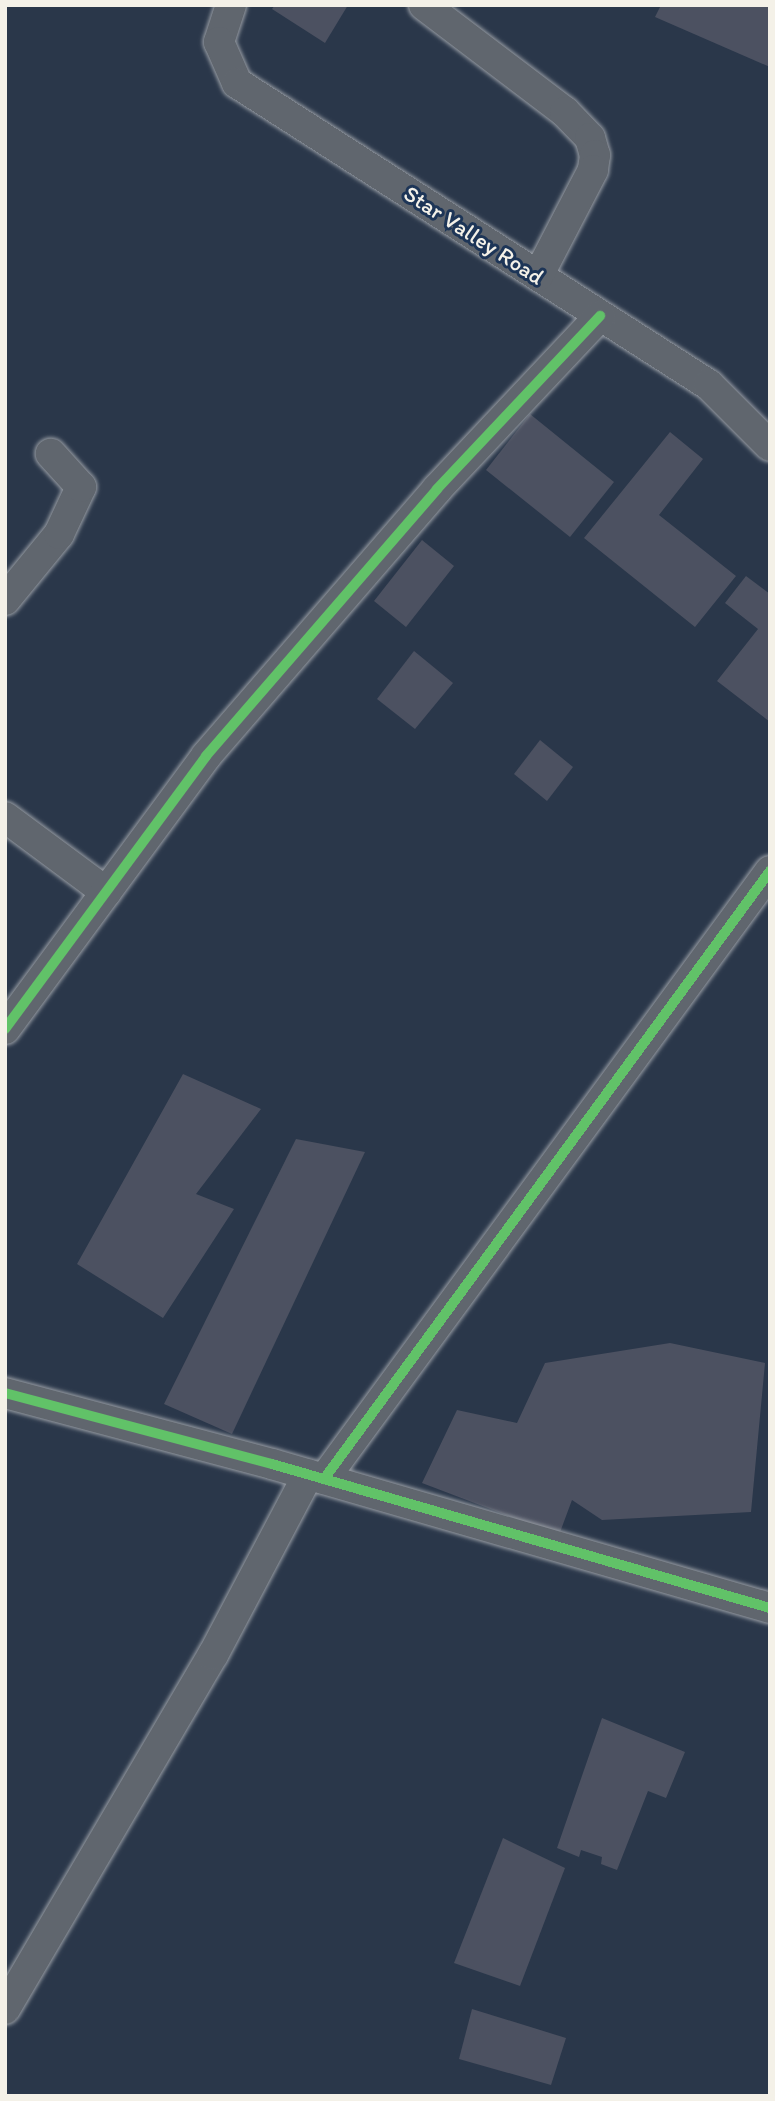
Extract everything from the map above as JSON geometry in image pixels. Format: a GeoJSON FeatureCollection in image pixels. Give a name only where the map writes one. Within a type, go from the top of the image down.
{"type":"FeatureCollection","features":[{"type":"Feature","properties":{"kind":"street","name":"Star Valley Road"},"geometry":{"type":"LineString","coordinates":[[231,5],[219,42],[237,83],[709,385],[770,446]]}},
{"type":"Feature","properties":{"kind":"street"},"geometry":{"type":"LineString","coordinates":[[424,5],[565,112],[590,138],[596,155],[593,170],[538,276]]}},
{"type":"Feature","properties":{"kind":"street"},"geometry":{"type":"LineString","coordinates":[[5,1030],[205,756],[437,489],[600,316]]}},
{"type":"Feature","properties":{"kind":"street"},"geometry":{"type":"LineString","coordinates":[[5,600],[59,534],[81,487],[51,454]]}},
{"type":"Feature","properties":{"kind":"street"},"geometry":{"type":"LineString","coordinates":[[5,817],[106,892]]}},
{"type":"Feature","properties":{"kind":"street"},"geometry":{"type":"LineString","coordinates":[[5,2009],[316,1477],[770,871]]}},
{"type":"Feature","properties":{"kind":"street"},"geometry":{"type":"LineString","coordinates":[[5,1393],[316,1477],[770,1608]]}},
{"type":"Feature","properties":{"kind":"building"},"geometry":{"type":"Polygon","coordinates":[[[275,5],[348,5],[325,43],[272,9],[275,5]]]}},
{"type":"Feature","properties":{"kind":"building"},"geometry":{"type":"Polygon","coordinates":[[[661,5],[770,5],[770,67],[655,17],[661,5]]]}},
{"type":"Feature","properties":{"kind":"building"},"geometry":{"type":"Polygon","coordinates":[[[530,414],[614,482],[570,537],[486,470],[530,414]]]}},
{"type":"Feature","properties":{"kind":"building"},"geometry":{"type":"Polygon","coordinates":[[[670,432],[703,459],[659,515],[736,576],[695,627],[584,538],[670,432]]]}},
{"type":"Feature","properties":{"kind":"building"},"geometry":{"type":"Polygon","coordinates":[[[422,540],[454,566],[406,627],[374,601],[422,540]]]}},
{"type":"Feature","properties":{"kind":"building"},"geometry":{"type":"Polygon","coordinates":[[[746,576],[770,594],[770,722],[717,681],[758,629],[725,603],[746,576]]]}},
{"type":"Feature","properties":{"kind":"building"},"geometry":{"type":"Polygon","coordinates":[[[414,651],[453,683],[415,729],[377,699],[414,651]]]}},
{"type":"Feature","properties":{"kind":"building"},"geometry":{"type":"Polygon","coordinates":[[[540,740],[573,767],[547,801],[514,774],[540,740]]]}},
{"type":"Feature","properties":{"kind":"building"},"geometry":{"type":"Polygon","coordinates":[[[183,1074],[261,1109],[196,1194],[234,1209],[163,1318],[77,1264],[183,1074]]]}},
{"type":"Feature","properties":{"kind":"building"},"geometry":{"type":"Polygon","coordinates":[[[296,1139],[365,1152],[232,1434],[164,1404],[296,1139]]]}},
{"type":"Feature","properties":{"kind":"building"},"geometry":{"type":"Polygon","coordinates":[[[670,1343],[765,1363],[751,1512],[602,1520],[572,1500],[559,1535],[422,1483],[457,1410],[517,1423],[545,1363],[670,1343]]]}},
{"type":"Feature","properties":{"kind":"building"},"geometry":{"type":"Polygon","coordinates":[[[602,1718],[685,1752],[666,1798],[648,1791],[617,1870],[601,1864],[602,1857],[581,1850],[579,1857],[557,1848],[602,1718]]]}},
{"type":"Feature","properties":{"kind":"building"},"geometry":{"type":"Polygon","coordinates":[[[503,1838],[565,1868],[520,1986],[454,1963],[503,1838]]]}},
{"type":"Feature","properties":{"kind":"building"},"geometry":{"type":"Polygon","coordinates":[[[472,2009],[566,2038],[551,2085],[459,2059],[472,2009]]]}},
{"type":"Feature","properties":{"kind":"cycle path"},"geometry":{"type":"LineString","coordinates":[[5,1029],[206,756],[437,489],[600,316]]}},
{"type":"Feature","properties":{"kind":"cycle path"},"geometry":{"type":"LineString","coordinates":[[324,1479],[770,871]]}},
{"type":"Feature","properties":{"kind":"cycle path"},"geometry":{"type":"LineString","coordinates":[[5,1393],[272,1464],[770,1608]]}}]}
